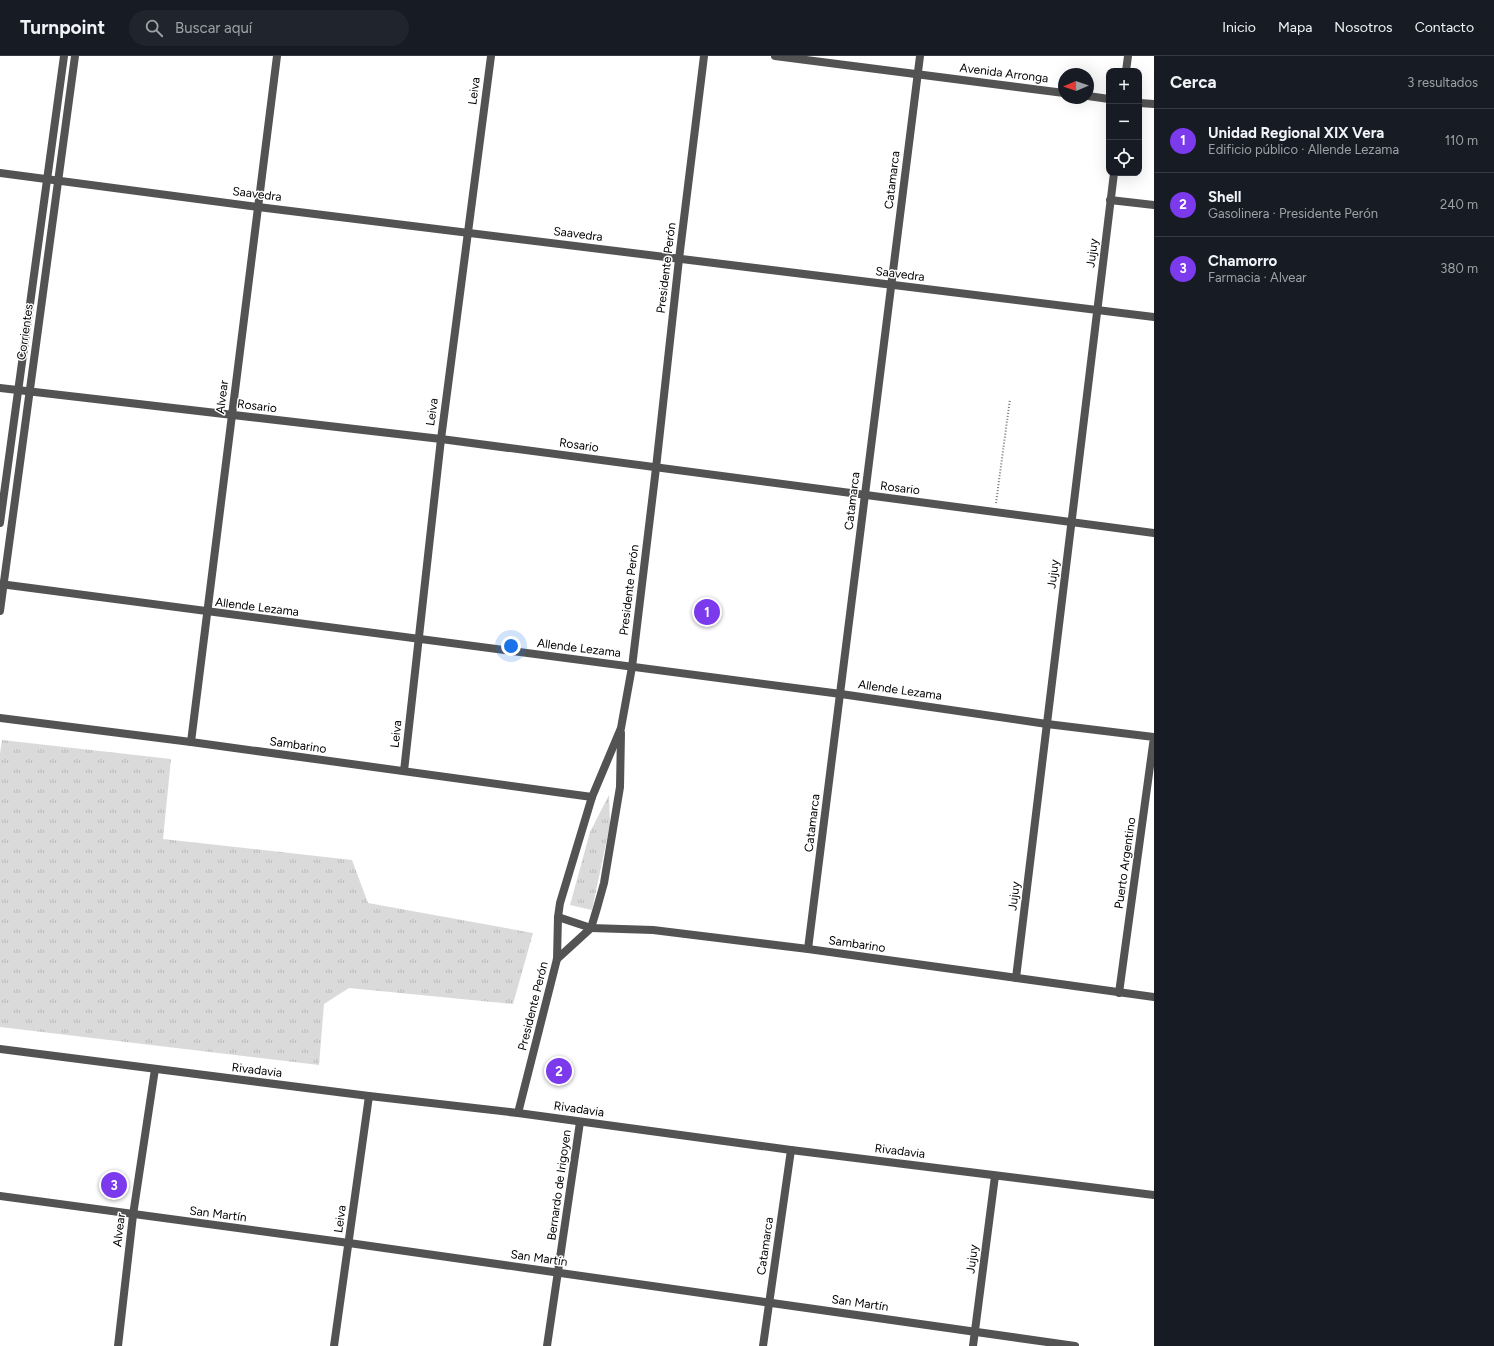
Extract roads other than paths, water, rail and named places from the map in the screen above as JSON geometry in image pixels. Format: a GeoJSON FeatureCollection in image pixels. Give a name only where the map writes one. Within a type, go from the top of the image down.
{"type":"FeatureCollection","features":[{"type":"Feature","properties":{"kind":"street","name":"Corrientes"},"geometry":{"type":"LineString","coordinates":[[0,523],[17,390],[64,56]]}},
{"type":"Feature","properties":{"kind":"street","name":"Corrientes"},"geometry":{"type":"LineString","coordinates":[[0,611],[2,584],[75,56]]}},
{"type":"Feature","properties":{"kind":"street","name":"Alvear"},"geometry":{"type":"LineString","coordinates":[[191,742],[277,56]]}},
{"type":"Feature","properties":{"kind":"street","name":"Leiva"},"geometry":{"type":"LineString","coordinates":[[404,771],[441,439],[491,56]]}},
{"type":"Feature","properties":{"kind":"street","name":"Presidente Perón"},"geometry":{"type":"LineString","coordinates":[[518,1113],[557,959],[558,917],[560,903],[592,796],[621,728],[632,667],[704,56]]}},
{"type":"Feature","properties":{"kind":"street","name":"Avenida Arronga"},"geometry":{"type":"LineString","coordinates":[[775,56],[1058,92]]}},
{"type":"Feature","properties":{"kind":"street","name":"Catamarca"},"geometry":{"type":"LineString","coordinates":[[808,949],[920,56]]}},
{"type":"Feature","properties":{"kind":"street"},"geometry":{"type":"LineString","coordinates":[[1126,68],[1128,56]]}},
{"type":"Feature","properties":{"kind":"street"},"geometry":{"type":"LineString","coordinates":[[1094,97],[1106,99]]}},
{"type":"Feature","properties":{"kind":"street"},"geometry":{"type":"LineString","coordinates":[[1142,103],[1154,104]]}},
{"type":"Feature","properties":{"kind":"street","name":"Saavedra"},"geometry":{"type":"LineString","coordinates":[[0,173],[258,207],[1154,317]]}},
{"type":"Feature","properties":{"kind":"street","name":"Jujuy"},"geometry":{"type":"LineString","coordinates":[[1016,978],[1114,176]]}},
{"type":"Feature","properties":{"kind":"street"},"geometry":{"type":"LineString","coordinates":[[1110,200],[1154,205]]}},
{"type":"Feature","properties":{"kind":"street","name":"Rosario"},"geometry":{"type":"LineString","coordinates":[[0,388],[441,439],[1154,533]]}},
{"type":"Feature","properties":{"kind":"street","name":"Allende Lezama"},"geometry":{"type":"LineString","coordinates":[[2,584],[418,640],[841,694],[1047,724],[1154,737]]}},
{"type":"Feature","properties":{"kind":"street","name":"Sambarino"},"geometry":{"type":"LineString","coordinates":[[0,718],[592,796]]}},
{"type":"Feature","properties":{"kind":"street"},"geometry":{"type":"LineString","coordinates":[[557,959],[591,928],[604,883],[620,787],[621,728]]}},
{"type":"Feature","properties":{"kind":"street","name":"Puerto Argentino"},"geometry":{"type":"LineString","coordinates":[[1119,993],[1154,737]]}},
{"type":"Feature","properties":{"kind":"street","name":"Sambarino"},"geometry":{"type":"LineString","coordinates":[[558,917],[591,928],[653,930],[808,949],[1154,997]]}},
{"type":"Feature","properties":{"kind":"street","name":"Rivadavia"},"geometry":{"type":"LineString","coordinates":[[0,1049],[369,1096],[518,1113],[792,1150],[1154,1195]]}},
{"type":"Feature","properties":{"kind":"street","name":"Alvear"},"geometry":{"type":"LineString","coordinates":[[118,1346],[133,1215],[155,1069]]}},
{"type":"Feature","properties":{"kind":"street","name":"Leiva"},"geometry":{"type":"LineString","coordinates":[[334,1346],[369,1096]]}},
{"type":"Feature","properties":{"kind":"street","name":"Bernardo de Irigoyen"},"geometry":{"type":"LineString","coordinates":[[547,1346],[580,1122]]}},
{"type":"Feature","properties":{"kind":"street","name":"Catamarca"},"geometry":{"type":"LineString","coordinates":[[763,1346],[792,1150]]}},
{"type":"Feature","properties":{"kind":"street","name":"Jujuy"},"geometry":{"type":"LineString","coordinates":[[973,1346],[995,1176]]}},
{"type":"Feature","properties":{"kind":"street","name":"San Martín"},"geometry":{"type":"LineString","coordinates":[[0,1196],[349,1243],[1075,1346]]}},
{"type":"Feature","properties":{"kind":"place","name":"Unidad Regional XIX Vera"},"geometry":{"type":"Point","coordinates":[707,612]}},
{"type":"Feature","properties":{"kind":"place","name":"Shell"},"geometry":{"type":"Point","coordinates":[559,1071]}},
{"type":"Feature","properties":{"kind":"place","name":"Chamorro"},"geometry":{"type":"Point","coordinates":[114,1185]}}]}
